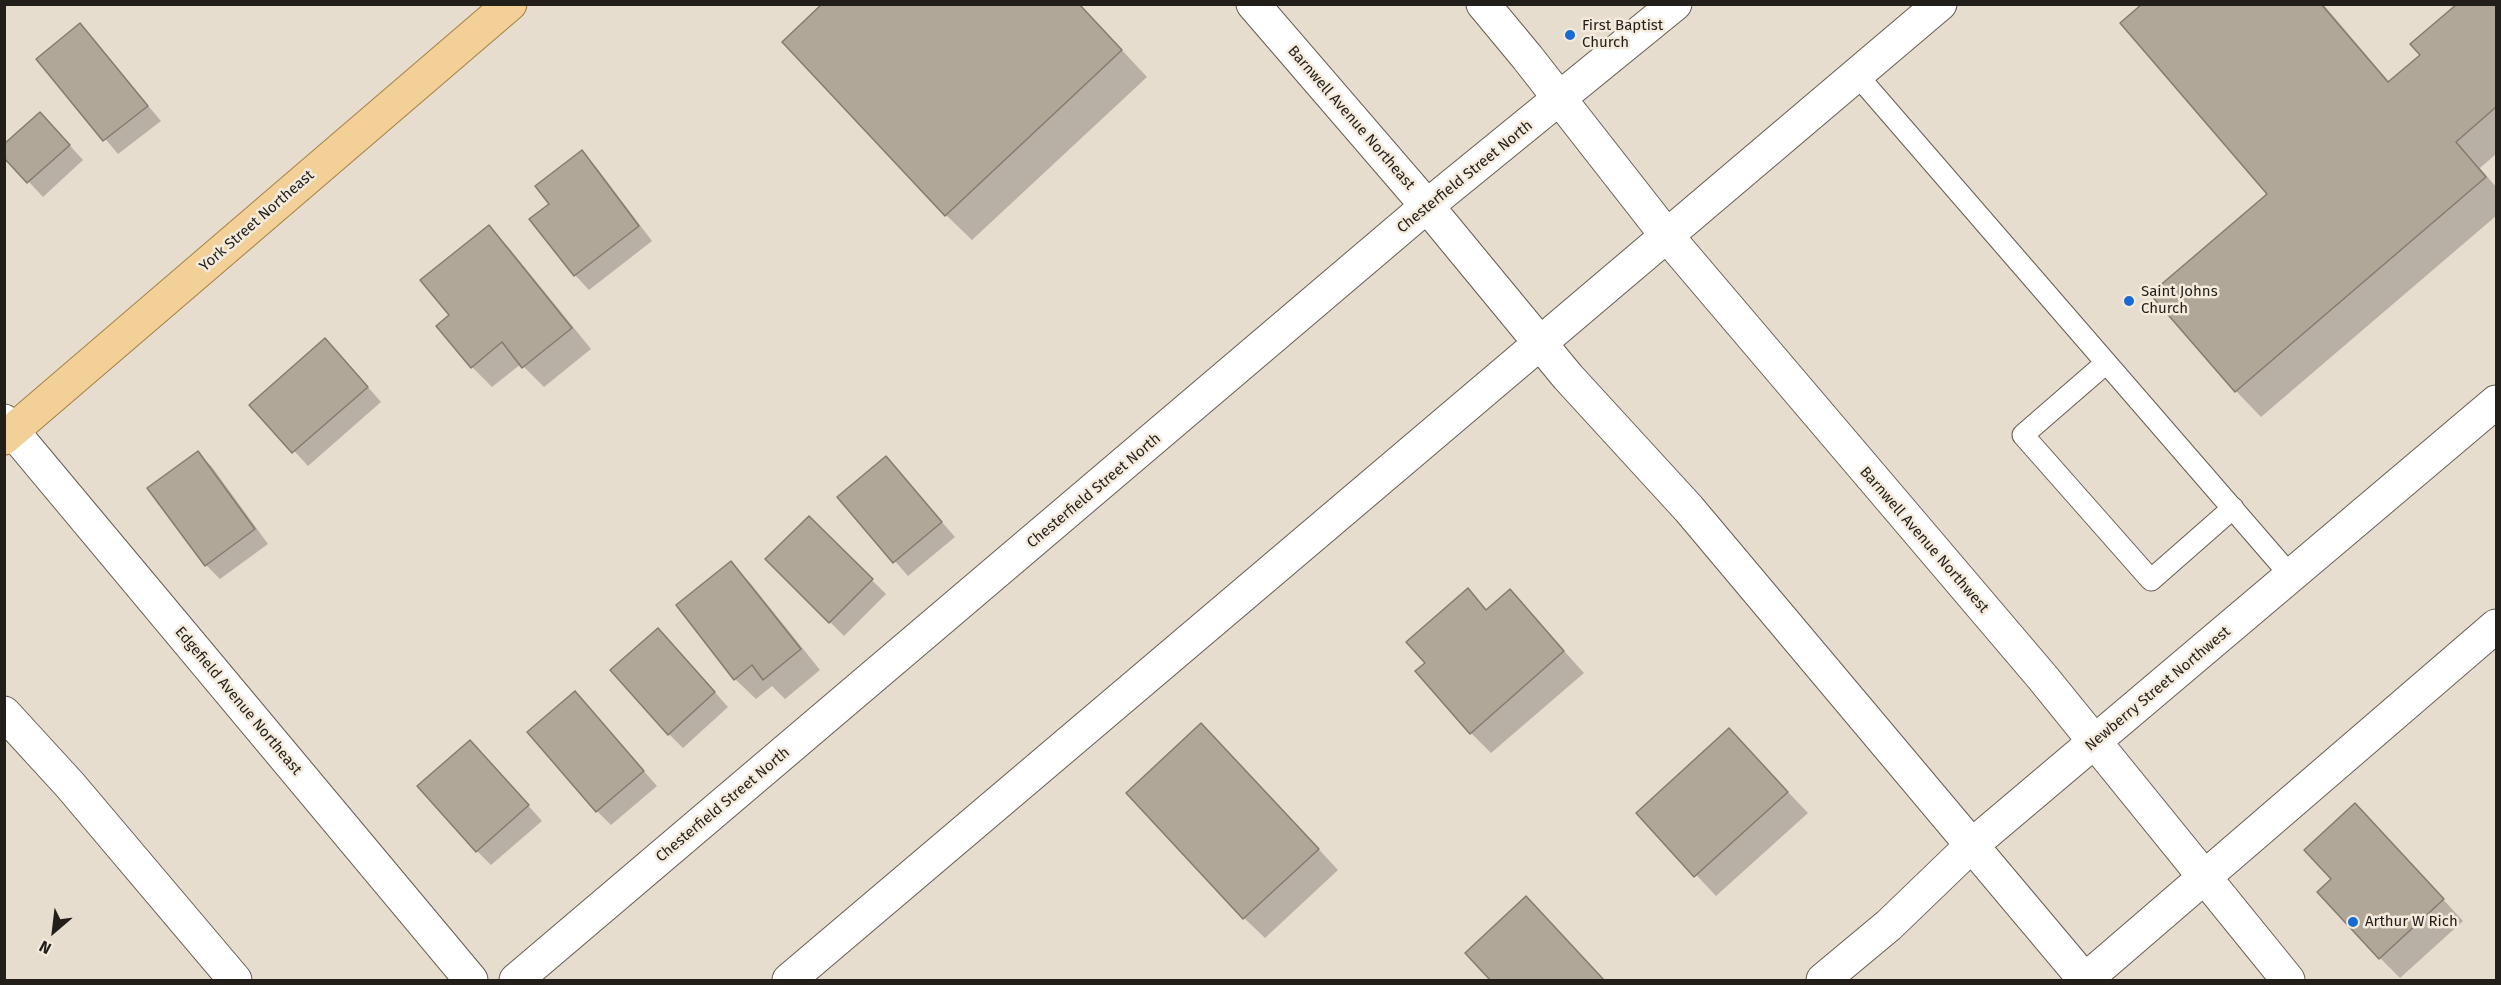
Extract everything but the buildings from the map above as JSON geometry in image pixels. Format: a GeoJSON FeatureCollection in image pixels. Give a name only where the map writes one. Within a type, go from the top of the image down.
{"type":"FeatureCollection","features":[{"type":"Feature","properties":{"kind":"main road","name":"York Street Northeast"},"geometry":{"type":"LineString","coordinates":[[7,430],[510,4]]}},
{"type":"Feature","properties":{"kind":"street","name":"Barnwell Avenue Northeast"},"geometry":{"type":"LineString","coordinates":[[1253,4],[1427,206],[1539,343]]}},
{"type":"Feature","properties":{"kind":"street"},"geometry":{"type":"LineString","coordinates":[[1483,4],[1560,99]]}},
{"type":"Feature","properties":{"kind":"street","name":"Chesterfield Street North"},"geometry":{"type":"LineString","coordinates":[[516,981],[1427,206],[1675,4]]}},
{"type":"Feature","properties":{"kind":"street"},"geometry":{"type":"LineString","coordinates":[[789,981],[1940,4]]}},
{"type":"Feature","properties":{"kind":"street","name":"Barnwell Avenue Northwest"},"geometry":{"type":"LineString","coordinates":[[1560,99],[1667,236],[2095,742],[2288,981]]}},
{"type":"Feature","properties":{"kind":"street"},"geometry":{"type":"LineString","coordinates":[[1539,343],[1689,509],[2085,980],[2496,626]]}},
{"type":"Feature","properties":{"kind":"street","name":"Newberry Street Northwest"},"geometry":{"type":"LineString","coordinates":[[1823,981],[1889,925],[1971,846],[2496,402]]}},
{"type":"Feature","properties":{"kind":"street","name":"Edgefield Avenue Northeast"},"geometry":{"type":"LineString","coordinates":[[7,430],[471,981]]}},
{"type":"Feature","properties":{"kind":"street"},"geometry":{"type":"LineString","coordinates":[[4,713],[70,785],[236,981]]}},
{"type":"Feature","properties":{"kind":"lane"},"geometry":{"type":"LineString","coordinates":[[1857,75],[2291,576]]}},
{"type":"Feature","properties":{"kind":"lane"},"geometry":{"type":"LineString","coordinates":[[2106,363],[2024,435],[2151,580],[2233,508]]}},
{"type":"Feature","properties":{"kind":"place","name":"First Baptist Church"},"geometry":{"type":"Point","coordinates":[1570,35]}},
{"type":"Feature","properties":{"kind":"place","name":"Saint Johns Church"},"geometry":{"type":"Point","coordinates":[2129,301]}},
{"type":"Feature","properties":{"kind":"place","name":"Arthur W Rich"},"geometry":{"type":"Point","coordinates":[2353,922]}}]}
